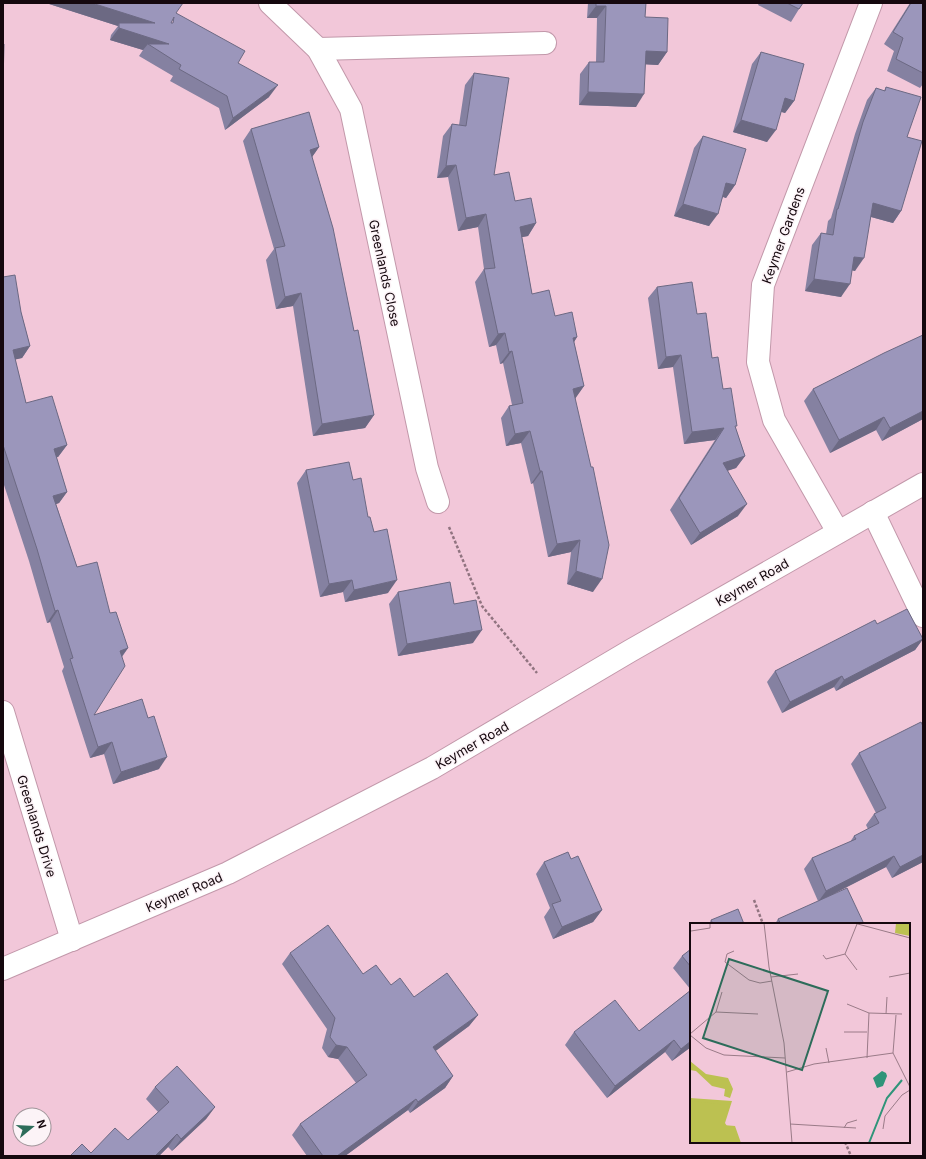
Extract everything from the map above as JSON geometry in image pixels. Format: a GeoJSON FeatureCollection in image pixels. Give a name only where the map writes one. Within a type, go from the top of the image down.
{"type":"FeatureCollection","features":[{"type":"Feature","properties":{"kind":"street","name":"Greenlands Close"},"geometry":{"type":"LineString","coordinates":[[270,3],[318,49],[351,109],[427,468],[438,502]]}},
{"type":"Feature","properties":{"kind":"street","name":"Keymer Gardens"},"geometry":{"type":"LineString","coordinates":[[838,532],[774,420],[758,362],[763,285],[871,3]]}},
{"type":"Feature","properties":{"kind":"street"},"geometry":{"type":"LineString","coordinates":[[318,49],[545,43]]}},
{"type":"Feature","properties":{"kind":"street","name":"Keymer Road"},"geometry":{"type":"LineString","coordinates":[[3,969],[228,873],[432,768],[630,651],[923,484]]}},
{"type":"Feature","properties":{"kind":"street"},"geometry":{"type":"LineString","coordinates":[[873,512],[923,616]]}},
{"type":"Feature","properties":{"kind":"street","name":"Greenlands Drive"},"geometry":{"type":"LineString","coordinates":[[3,712],[72,940]]}},
{"type":"Feature","properties":{"kind":"path"},"geometry":{"type":"LineString","coordinates":[[438,502],[482,606],[556,696]]}},
{"type":"Feature","properties":{"kind":"path"},"geometry":{"type":"LineString","coordinates":[[754,900],[763,923]]}},
{"type":"Feature","properties":{"kind":"path"},"geometry":{"type":"LineString","coordinates":[[845,1143],[851,1156]]}},
{"type":"Feature","properties":{"kind":"building"},"geometry":{"type":"Polygon","coordinates":[[[92,3],[183,3],[176,13],[245,51],[238,63],[278,85],[233,118],[227,96],[179,69],[181,65],[148,44],[169,44],[119,28],[119,23],[155,23],[92,3]]]}},
{"type":"Feature","properties":{"kind":"building"},"geometry":{"type":"Polygon","coordinates":[[[596,3],[646,3],[645,17],[668,18],[667,52],[646,51],[644,94],[588,92],[589,62],[604,62],[606,6],[596,6],[596,3]]]}},
{"type":"Feature","properties":{"kind":"building"},"geometry":{"type":"Polygon","coordinates":[[[787,3],[803,3],[799,9],[787,3]]]}},
{"type":"Feature","properties":{"kind":"building"},"geometry":{"type":"Polygon","coordinates":[[[911,3],[923,3],[923,73],[896,59],[903,38],[893,32],[911,3]]]}},
{"type":"Feature","properties":{"kind":"building"},"geometry":{"type":"Polygon","coordinates":[[[3,44],[4,44],[3,83],[3,44]]]}},
{"type":"Feature","properties":{"kind":"building"},"geometry":{"type":"Polygon","coordinates":[[[761,52],[804,64],[794,101],[785,98],[776,130],[741,120],[761,52]]]}},
{"type":"Feature","properties":{"kind":"building"},"geometry":{"type":"Polygon","coordinates":[[[474,73],[509,78],[494,175],[509,172],[515,201],[531,198],[536,223],[520,227],[532,294],[549,290],[555,316],[572,312],[577,337],[573,338],[584,386],[573,389],[591,467],[593,467],[609,545],[602,579],[576,571],[580,540],[557,544],[542,471],[540,471],[530,431],[515,434],[509,406],[523,403],[512,351],[509,352],[505,333],[498,334],[484,269],[495,268],[486,214],[466,218],[456,165],[446,166],[452,124],[466,126],[474,73]]]}},
{"type":"Feature","properties":{"kind":"building"},"geometry":{"type":"Polygon","coordinates":[[[886,87],[921,97],[907,137],[922,141],[901,211],[873,203],[864,258],[854,257],[850,284],[814,279],[821,233],[833,235],[837,209],[863,122],[876,88],[885,91],[886,87]]]}},
{"type":"Feature","properties":{"kind":"building"},"geometry":{"type":"Polygon","coordinates":[[[309,112],[319,147],[310,150],[333,228],[354,331],[358,330],[374,415],[322,424],[301,293],[285,297],[275,248],[285,246],[251,129],[309,112]]]}},
{"type":"Feature","properties":{"kind":"building"},"geometry":{"type":"Polygon","coordinates":[[[703,136],[746,149],[735,185],[726,183],[718,214],[683,204],[703,136]]]}},
{"type":"Feature","properties":{"kind":"building"},"geometry":{"type":"Polygon","coordinates":[[[15,275],[21,312],[30,346],[13,350],[26,403],[52,396],[67,445],[54,449],[67,492],[53,496],[77,567],[97,562],[110,613],[116,612],[128,648],[120,651],[125,666],[94,715],[142,699],[148,718],[154,716],[167,757],[121,772],[112,742],[98,747],[70,659],[73,658],[58,610],[55,611],[37,549],[3,445],[3,277],[15,275]]]}},
{"type":"Feature","properties":{"kind":"building"},"geometry":{"type":"Polygon","coordinates":[[[692,282],[697,314],[706,313],[712,358],[718,357],[723,389],[731,388],[737,426],[735,426],[745,456],[723,463],[747,504],[700,533],[679,498],[724,428],[692,432],[681,355],[666,357],[657,287],[692,282]]]}},
{"type":"Feature","properties":{"kind":"building"},"geometry":{"type":"Polygon","coordinates":[[[923,335],[923,411],[890,428],[884,417],[839,440],[813,389],[923,335]]]}},
{"type":"Feature","properties":{"kind":"building"},"geometry":{"type":"Polygon","coordinates":[[[349,462],[353,480],[361,478],[368,517],[370,517],[374,532],[387,529],[397,580],[354,590],[352,580],[329,584],[306,470],[349,462]]]}},
{"type":"Feature","properties":{"kind":"building"},"geometry":{"type":"Polygon","coordinates":[[[450,582],[454,604],[476,600],[482,630],[407,644],[398,592],[450,582]]]}},
{"type":"Feature","properties":{"kind":"building"},"geometry":{"type":"Polygon","coordinates":[[[907,609],[923,639],[844,680],[842,676],[790,702],[775,671],[875,620],[877,624],[907,609]]]}},
{"type":"Feature","properties":{"kind":"building"},"geometry":{"type":"Polygon","coordinates":[[[921,722],[923,726],[923,855],[900,867],[894,856],[826,891],[812,858],[856,839],[854,836],[879,823],[874,814],[886,808],[859,753],[921,722]]]}},
{"type":"Feature","properties":{"kind":"building"},"geometry":{"type":"Polygon","coordinates":[[[568,852],[571,859],[578,856],[602,910],[562,927],[552,904],[561,901],[544,862],[568,852]]]}},
{"type":"Feature","properties":{"kind":"building"},"geometry":{"type":"Polygon","coordinates":[[[847,888],[864,923],[780,923],[778,919],[847,888]]]}},
{"type":"Feature","properties":{"kind":"building"},"geometry":{"type":"Polygon","coordinates":[[[738,909],[744,923],[712,923],[711,920],[738,909]]]}},
{"type":"Feature","properties":{"kind":"building"},"geometry":{"type":"Polygon","coordinates":[[[328,925],[363,974],[376,965],[391,985],[400,978],[414,997],[447,973],[478,1015],[433,1047],[453,1076],[418,1102],[416,1099],[337,1156],[323,1156],[300,1124],[367,1075],[347,1047],[336,1045],[330,1037],[335,1018],[290,953],[328,925]]]}},
{"type":"Feature","properties":{"kind":"building"},"geometry":{"type":"Polygon","coordinates":[[[690,950],[690,966],[682,956],[690,950]]]}},
{"type":"Feature","properties":{"kind":"building"},"geometry":{"type":"Polygon","coordinates":[[[690,991],[690,1042],[681,1049],[674,1040],[615,1086],[574,1032],[615,1000],[639,1031],[690,991]]]}},
{"type":"Feature","properties":{"kind":"building"},"geometry":{"type":"Polygon","coordinates":[[[177,1066],[215,1107],[181,1139],[177,1134],[155,1156],[70,1156],[82,1144],[91,1153],[115,1128],[128,1140],[169,1102],[155,1087],[177,1066]]]}}]}
